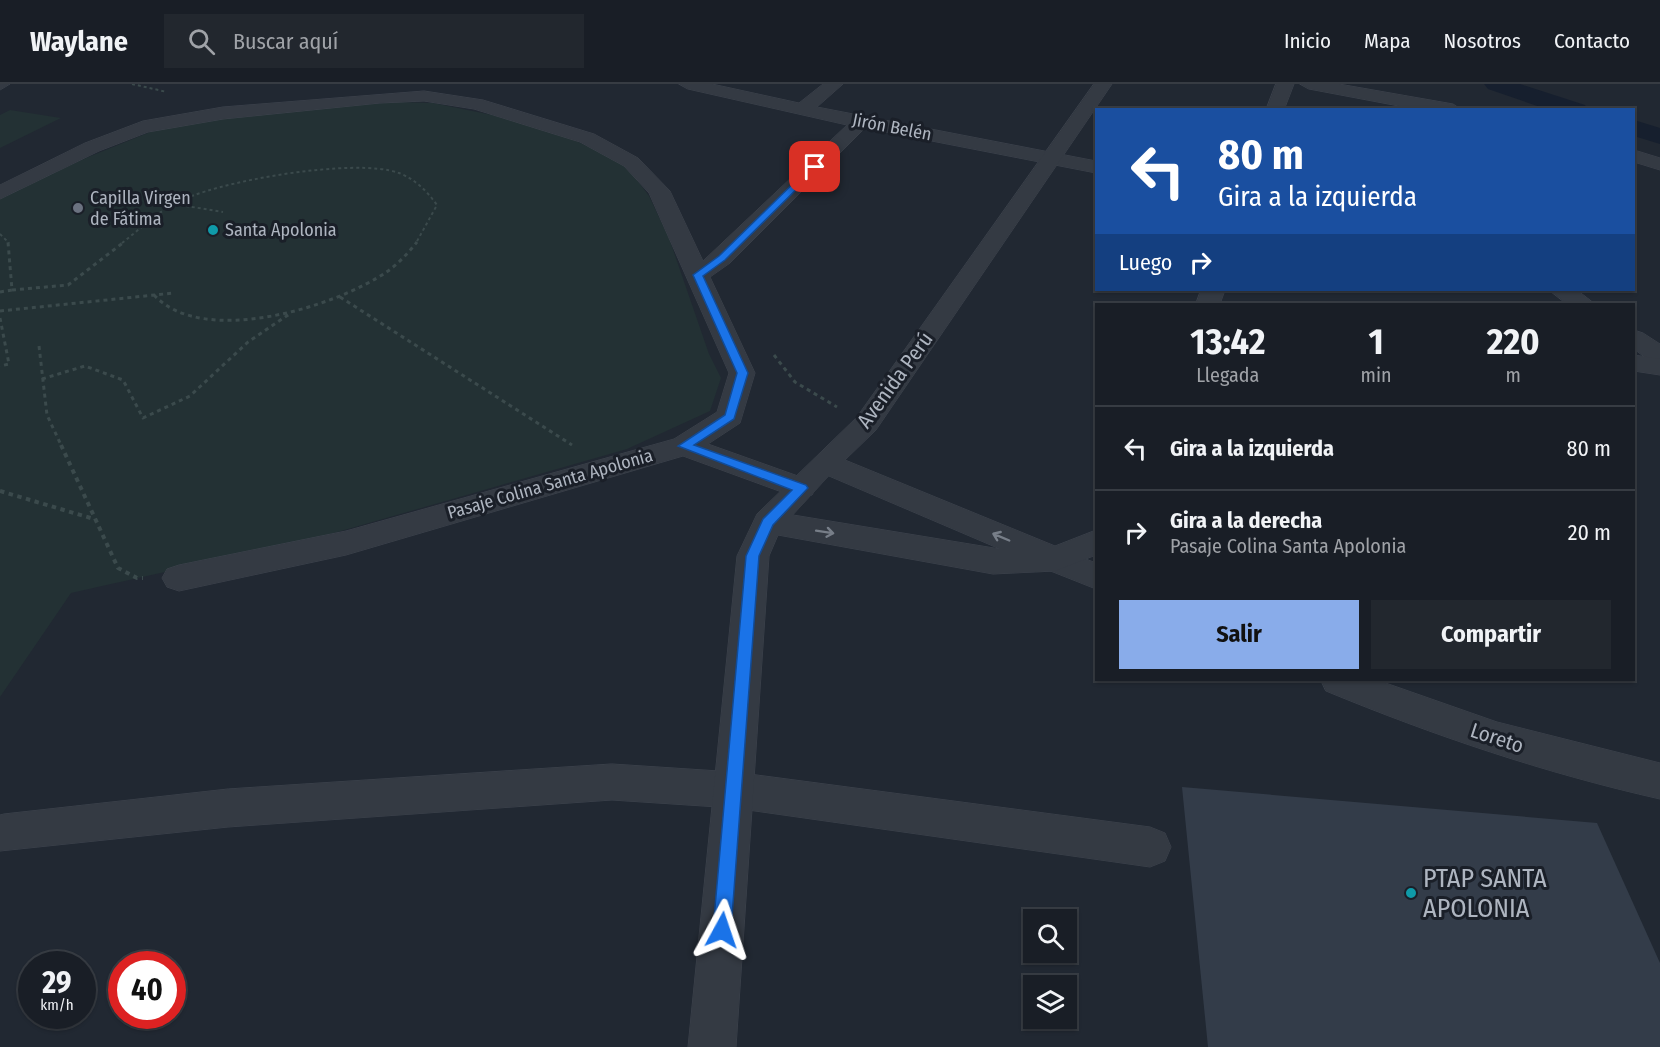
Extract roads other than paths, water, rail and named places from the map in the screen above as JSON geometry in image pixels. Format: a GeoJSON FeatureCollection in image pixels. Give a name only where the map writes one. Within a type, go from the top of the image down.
{"type":"FeatureCollection","features":[{"type":"Feature","properties":{"kind":"street","name":"Jirón Belén"},"geometry":{"type":"LineString","coordinates":[[688,84],[861,122],[1095,167]]}},
{"type":"Feature","properties":{"kind":"street"},"geometry":{"type":"LineString","coordinates":[[804,108],[834,84]]}},
{"type":"Feature","properties":{"kind":"street","name":"Avenida Perú"},"geometry":{"type":"LineString","coordinates":[[711,1047],[753,556],[768,522],[824,462],[866,424],[1103,84]]}},
{"type":"Feature","properties":{"kind":"street"},"geometry":{"type":"LineString","coordinates":[[1276,108],[1285,84]]}},
{"type":"Feature","properties":{"kind":"street"},"geometry":{"type":"LineString","coordinates":[[1309,84],[1442,108]]}},
{"type":"Feature","properties":{"kind":"street","name":"Pasaje Colina Santa Apolonia"},"geometry":{"type":"LineString","coordinates":[[0,194],[92,147],[143,127],[223,113],[380,98],[424,96],[477,104],[587,138],[632,162],[659,191],[742,373],[730,417],[684,446],[346,543],[179,579]]}},
{"type":"Feature","properties":{"kind":"street"},"geometry":{"type":"LineString","coordinates":[[698,275],[722,258],[861,122]]}},
{"type":"Feature","properties":{"kind":"street"},"geometry":{"type":"LineString","coordinates":[[1635,156],[1660,164]]}},
{"type":"Feature","properties":{"kind":"street"},"geometry":{"type":"LineString","coordinates":[[1563,291],[1581,303]]}},
{"type":"Feature","properties":{"kind":"street"},"geometry":{"type":"LineString","coordinates":[[1635,339],[1660,356]]}},
{"type":"Feature","properties":{"kind":"street"},"geometry":{"type":"LineString","coordinates":[[1635,363],[1660,367]]}},
{"type":"Feature","properties":{"kind":"street"},"geometry":{"type":"LineString","coordinates":[[684,446],[801,488]]}},
{"type":"Feature","properties":{"kind":"street"},"geometry":{"type":"LineString","coordinates":[[824,462],[1095,577]]}},
{"type":"Feature","properties":{"kind":"street"},"geometry":{"type":"LineString","coordinates":[[768,522],[993,562],[1055,560],[1095,542]]}},
{"type":"Feature","properties":{"kind":"street","name":"Loreto"},"geometry":{"type":"LineString","coordinates":[[1342,681],[1506,743],[1602,769],[1660,780]]}},
{"type":"Feature","properties":{"kind":"street"},"geometry":{"type":"LineString","coordinates":[[4,833],[228,808],[490,788],[612,782],[734,790],[1150,848]]}},
{"type":"Feature","properties":{"kind":"waterway"},"geometry":{"type":"LineString","coordinates":[[1496,84],[1570,108]]}},
{"type":"Feature","properties":{"kind":"waterway"},"geometry":{"type":"LineString","coordinates":[[1635,128],[1660,136]]}},
{"type":"Feature","properties":{"kind":"place","name":"Capilla Virgen de Fátima"},"geometry":{"type":"Point","coordinates":[78,208]}},
{"type":"Feature","properties":{"kind":"place","name":"Santa Apolonia"},"geometry":{"type":"Point","coordinates":[213,230]}},
{"type":"Feature","properties":{"kind":"place","name":"PTAP SANTA APOLONIA"},"geometry":{"type":"Point","coordinates":[1411,893]}}]}
